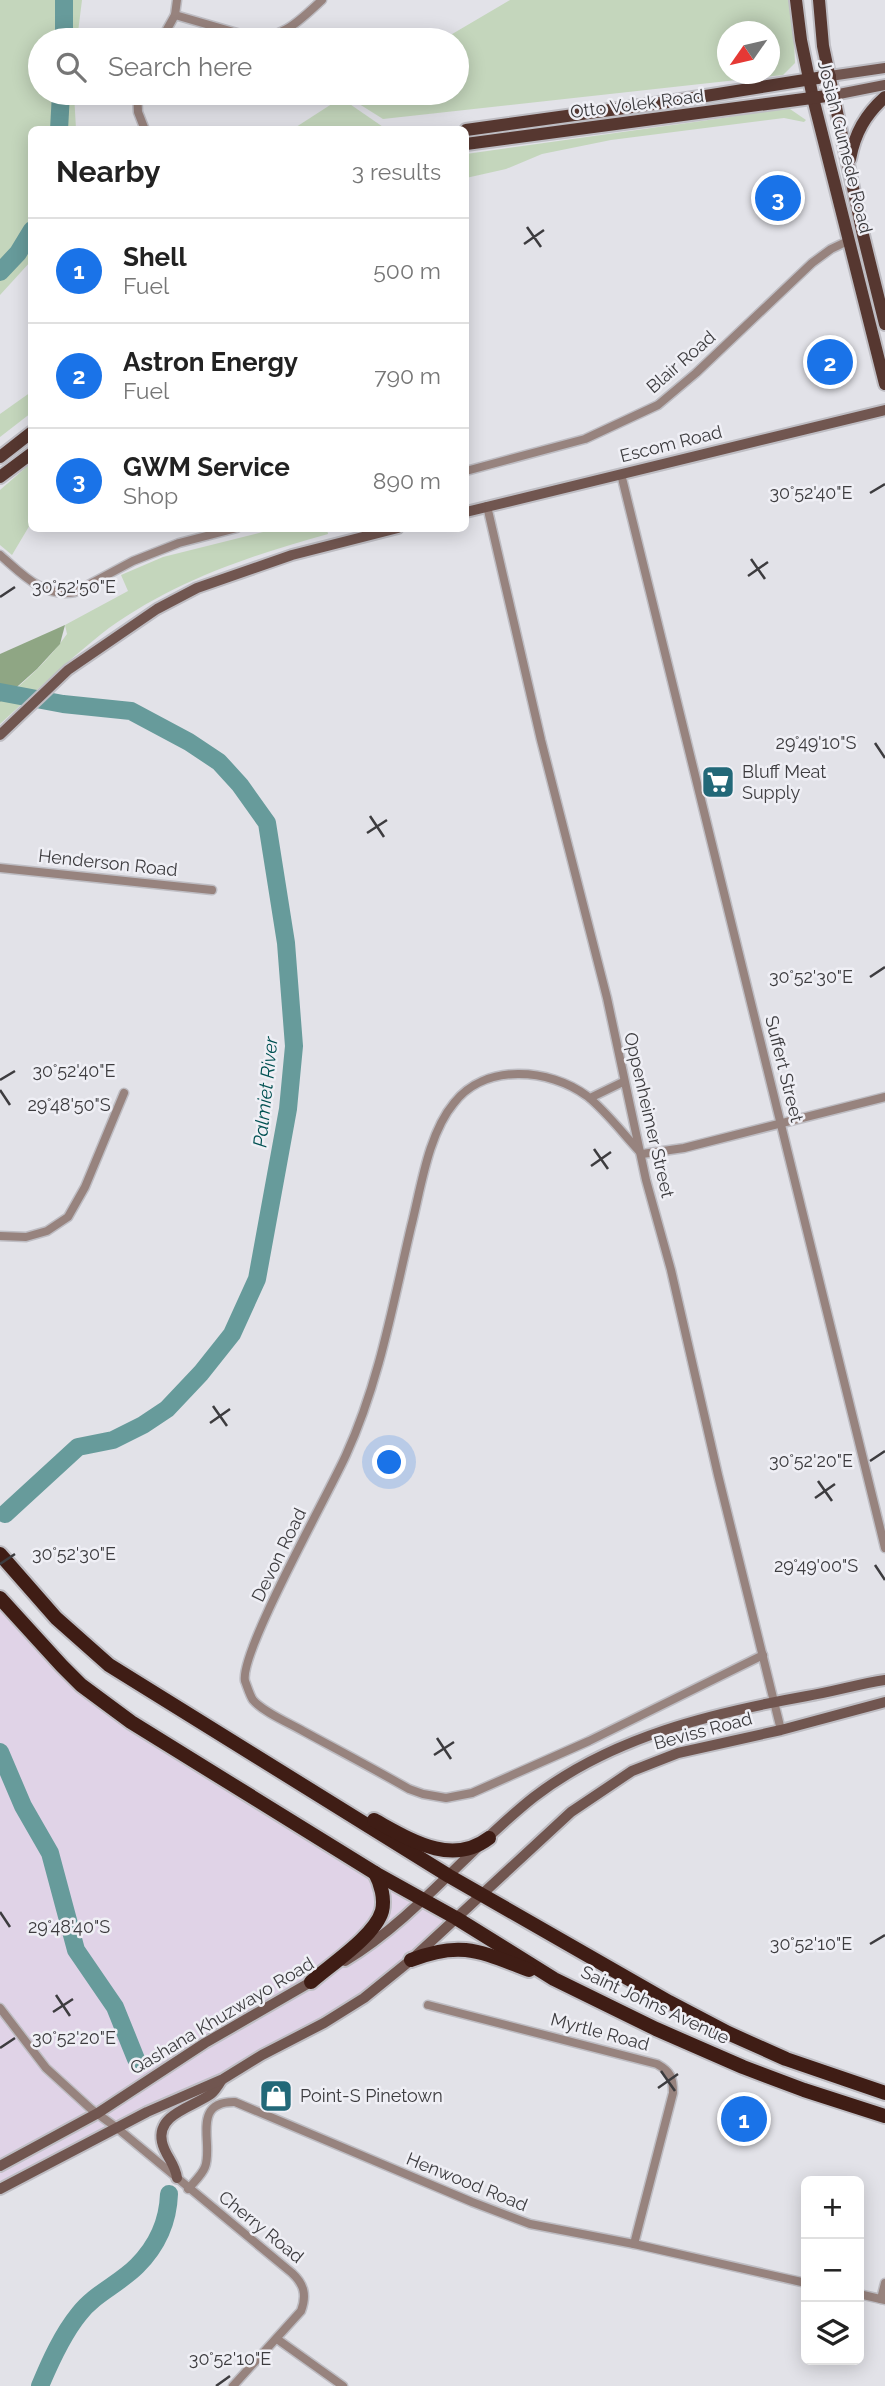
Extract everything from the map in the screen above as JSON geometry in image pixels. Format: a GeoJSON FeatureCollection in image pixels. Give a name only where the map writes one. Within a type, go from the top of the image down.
{"type":"FeatureCollection","features":[{"type":"Feature","properties":{"kind":"highway"},"geometry":{"type":"LineString","coordinates":[[0,1553],[56,1618],[109,1665],[307,1787],[416,1843],[433,1849],[470,1849],[489,1838]]}},
{"type":"Feature","properties":{"kind":"highway","name":"Saint Johns Avenue"},"geometry":{"type":"LineString","coordinates":[[0,1598],[81,1685],[131,1722],[375,1873],[456,1918],[554,1979],[656,2029],[743,2067],[885,2116]]}},
{"type":"Feature","properties":{"kind":"highway","name":"Saint Johns Avenue"},"geometry":{"type":"LineString","coordinates":[[307,1787],[449,1876],[669,2002],[786,2059],[885,2093]]}},
{"type":"Feature","properties":{"kind":"highway"},"geometry":{"type":"LineString","coordinates":[[311,1982],[375,1926],[383,1901],[375,1873]]}},
{"type":"Feature","properties":{"kind":"highway"},"geometry":{"type":"LineString","coordinates":[[411,1960],[431,1952],[466,1949],[554,1979]]}},
{"type":"Feature","properties":{"kind":"main road","name":"Josiah Gumede Road"},"geometry":{"type":"LineString","coordinates":[[796,0],[813,98],[885,384]]}},
{"type":"Feature","properties":{"kind":"main road","name":"Josiah Gumede Road"},"geometry":{"type":"LineString","coordinates":[[819,0],[823,46],[885,324]]}},
{"type":"Feature","properties":{"kind":"main road"},"geometry":{"type":"LineString","coordinates":[[830,76],[885,68]]}},
{"type":"Feature","properties":{"kind":"main road","name":"Otto Volek Road"},"geometry":{"type":"LineString","coordinates":[[469,130],[830,76]]}},
{"type":"Feature","properties":{"kind":"main road"},"geometry":{"type":"LineString","coordinates":[[834,95],[885,85]]}},
{"type":"Feature","properties":{"kind":"main road","name":"Otto Volek Road"},"geometry":{"type":"LineString","coordinates":[[469,144],[834,95]]}},
{"type":"Feature","properties":{"kind":"main road"},"geometry":{"type":"LineString","coordinates":[[849,163],[860,125],[885,97]]}},
{"type":"Feature","properties":{"kind":"main road","name":"Escom Road"},"geometry":{"type":"LineString","coordinates":[[469,511],[885,410]]}},
{"type":"Feature","properties":{"kind":"main road"},"geometry":{"type":"LineString","coordinates":[[0,457],[28,435]]}},
{"type":"Feature","properties":{"kind":"main road"},"geometry":{"type":"LineString","coordinates":[[0,477],[28,456]]}},
{"type":"Feature","properties":{"kind":"main road"},"geometry":{"type":"LineString","coordinates":[[0,735],[68,670],[157,609],[197,588],[292,555],[382,532]]}},
{"type":"Feature","properties":{"kind":"main road","name":"Beviss Road"},"geometry":{"type":"LineString","coordinates":[[449,1876],[534,1798],[563,1778],[617,1749],[675,1726],[775,1701],[885,1680]]}},
{"type":"Feature","properties":{"kind":"main road","name":"Beviss Road"},"geometry":{"type":"LineString","coordinates":[[456,1918],[571,1812],[632,1771],[678,1753],[781,1730],[885,1702]]}},
{"type":"Feature","properties":{"kind":"main road","name":"Qashana Khuzwayo Road"},"geometry":{"type":"LineString","coordinates":[[0,2166],[98,2113],[205,2043],[363,1950],[449,1876]]}},
{"type":"Feature","properties":{"kind":"main road"},"geometry":{"type":"LineString","coordinates":[[0,2189],[146,2112],[223,2079],[324,2023],[364,1998],[411,1960],[456,1918]]}},
{"type":"Feature","properties":{"kind":"main road"},"geometry":{"type":"LineString","coordinates":[[177,2178],[175,2165],[162,2143],[163,2128],[172,2116],[213,2093],[223,2079]]}},
{"type":"Feature","properties":{"kind":"street"},"geometry":{"type":"LineString","coordinates":[[168,28],[175,15],[177,0]]}},
{"type":"Feature","properties":{"kind":"street"},"geometry":{"type":"LineString","coordinates":[[288,28],[322,0]]}},
{"type":"Feature","properties":{"kind":"street"},"geometry":{"type":"LineString","coordinates":[[175,15],[220,28]]}},
{"type":"Feature","properties":{"kind":"street"},"geometry":{"type":"LineString","coordinates":[[138,105],[143,126]]}},
{"type":"Feature","properties":{"kind":"street","name":"Blair Road"},"geometry":{"type":"LineString","coordinates":[[469,470],[585,439],[658,405],[696,373],[812,263],[831,249],[850,240]]}},
{"type":"Feature","properties":{"kind":"street","name":"Suffert Street"},"geometry":{"type":"LineString","coordinates":[[621,474],[885,1548]]}},
{"type":"Feature","properties":{"kind":"street","name":"Oppenheimer Street"},"geometry":{"type":"LineString","coordinates":[[487,506],[541,740],[607,998],[623,1082],[781,1730]]}},
{"type":"Feature","properties":{"kind":"street"},"geometry":{"type":"LineString","coordinates":[[0,555],[42,588],[64,594],[75,592],[133,561],[179,543],[222,532]]}},
{"type":"Feature","properties":{"kind":"street","name":"Henderson Road"},"geometry":{"type":"LineString","coordinates":[[0,868],[212,890]]}},
{"type":"Feature","properties":{"kind":"street","name":"Devon Road"},"geometry":{"type":"LineString","coordinates":[[642,1154],[590,1098],[571,1086],[548,1077],[486,1077],[465,1090],[452,1104],[438,1129],[422,1181],[381,1356],[364,1413],[260,1628],[244,1676],[254,1700],[277,1717],[409,1789],[446,1798],[472,1793],[589,1741],[763,1655]]}},
{"type":"Feature","properties":{"kind":"street"},"geometry":{"type":"LineString","coordinates":[[590,1098],[623,1082]]}},
{"type":"Feature","properties":{"kind":"street"},"geometry":{"type":"LineString","coordinates":[[0,1236],[26,1237],[47,1231],[68,1217],[85,1187],[124,1093]]}},
{"type":"Feature","properties":{"kind":"street"},"geometry":{"type":"LineString","coordinates":[[642,1154],[684,1148],[885,1097]]}},
{"type":"Feature","properties":{"kind":"street","name":"Myrtle Road"},"geometry":{"type":"LineString","coordinates":[[428,2004],[657,2064],[669,2070],[673,2079],[673,2093],[634,2244]]}},
{"type":"Feature","properties":{"kind":"street"},"geometry":{"type":"LineString","coordinates":[[0,2008],[46,2068],[98,2113]]}},
{"type":"Feature","properties":{"kind":"street","name":"Henwood Road"},"geometry":{"type":"LineString","coordinates":[[188,2189],[206,2166],[208,2116],[222,2104],[235,2102],[530,2224],[634,2244],[801,2282]]}},
{"type":"Feature","properties":{"kind":"street","name":"Cherry Road"},"geometry":{"type":"LineString","coordinates":[[98,2113],[300,2282],[305,2295],[301,2311],[233,2386]]}},
{"type":"Feature","properties":{"kind":"street"},"geometry":{"type":"LineString","coordinates":[[864,2295],[883,2300],[885,2283]]}},
{"type":"Feature","properties":{"kind":"street"},"geometry":{"type":"LineString","coordinates":[[277,2339],[343,2386]]}},
{"type":"Feature","properties":{"kind":"shaded area"},"geometry":{"type":"Polygon","coordinates":[[[0,1599],[104,1704],[455,1918],[410,1959],[325,2023],[0,2189],[0,1599]]]}},
{"type":"Feature","properties":{"kind":"green space"},"geometry":{"type":"Polygon","coordinates":[[[0,0],[82,0],[78,28],[28,28],[28,105],[75,105],[76,126],[28,126],[28,264],[0,295],[0,0]]]}},
{"type":"Feature","properties":{"kind":"green space"},"geometry":{"type":"Polygon","coordinates":[[[510,0],[792,0],[795,63],[780,75],[780,21],[717,21],[717,82],[383,119],[361,105],[469,105],[469,28],[462,28],[510,0]]]}},
{"type":"Feature","properties":{"kind":"green space"},"geometry":{"type":"Polygon","coordinates":[[[330,105],[351,105],[382,126],[298,126],[330,105]]]}},
{"type":"Feature","properties":{"kind":"green space"},"geometry":{"type":"Polygon","coordinates":[[[777,108],[790,109],[806,120],[804,122],[784,118],[611,140],[542,154],[506,169],[469,177],[469,154],[777,108]]]}},
{"type":"Feature","properties":{"kind":"green space"},"geometry":{"type":"Polygon","coordinates":[[[28,394],[28,415],[0,437],[0,414],[28,394]]]}},
{"type":"Feature","properties":{"kind":"green space"},"geometry":{"type":"Polygon","coordinates":[[[28,466],[28,528],[12,555],[0,545],[0,490],[28,466]]]}},
{"type":"Feature","properties":{"kind":"green space"},"geometry":{"type":"Polygon","coordinates":[[[263,532],[328,534],[238,562],[152,601],[100,635],[0,724],[0,702],[52,653],[67,634],[65,625],[128,591],[121,575],[163,557],[263,532]]]}},
{"type":"Feature","properties":{"kind":"green space"},"geometry":{"type":"Polygon","coordinates":[[[65,625],[60,644],[0,702],[0,654],[65,625]]]}},
{"type":"Feature","properties":{"kind":"waterway","name":"Palmiet River"},"geometry":{"type":"LineString","coordinates":[[64,0],[64,28]]}},
{"type":"Feature","properties":{"kind":"waterway","name":"Palmiet River"},"geometry":{"type":"LineString","coordinates":[[59,126],[60,105]]}},
{"type":"Feature","properties":{"kind":"waterway","name":"Palmiet River"},"geometry":{"type":"LineString","coordinates":[[0,272],[18,253],[28,237]]}},
{"type":"Feature","properties":{"kind":"waterway","name":"Palmiet River"},"geometry":{"type":"LineString","coordinates":[[0,692],[63,704],[131,711],[189,742],[219,762],[240,785],[267,823],[286,943],[294,1046],[288,1109],[257,1279],[232,1334],[201,1373],[167,1409],[113,1440],[78,1447],[5,1514]]}},
{"type":"Feature","properties":{"kind":"waterway","name":"Palmiet River"},"geometry":{"type":"LineString","coordinates":[[0,1752],[23,1806],[50,1853],[76,1950],[115,2007],[136,2059]]}},
{"type":"Feature","properties":{"kind":"waterway","name":"Palmiet River"},"geometry":{"type":"LineString","coordinates":[[40,2386],[52,2358],[79,2314],[130,2272],[150,2250],[164,2224],[169,2194]]}},
{"type":"Feature","properties":{"kind":"place","name":"GWM Service"},"geometry":{"type":"Point","coordinates":[778,198]}},
{"type":"Feature","properties":{"kind":"place","name":"Astron Energy"},"geometry":{"type":"Point","coordinates":[830,362]}},
{"type":"Feature","properties":{"kind":"place","name":"Bluff Meat Supply"},"geometry":{"type":"Point","coordinates":[718,782]}},
{"type":"Feature","properties":{"kind":"place","name":"Point-S Pinetown"},"geometry":{"type":"Point","coordinates":[276,2096]}},
{"type":"Feature","properties":{"kind":"place","name":"Shell"},"geometry":{"type":"Point","coordinates":[744,2119]}}]}
